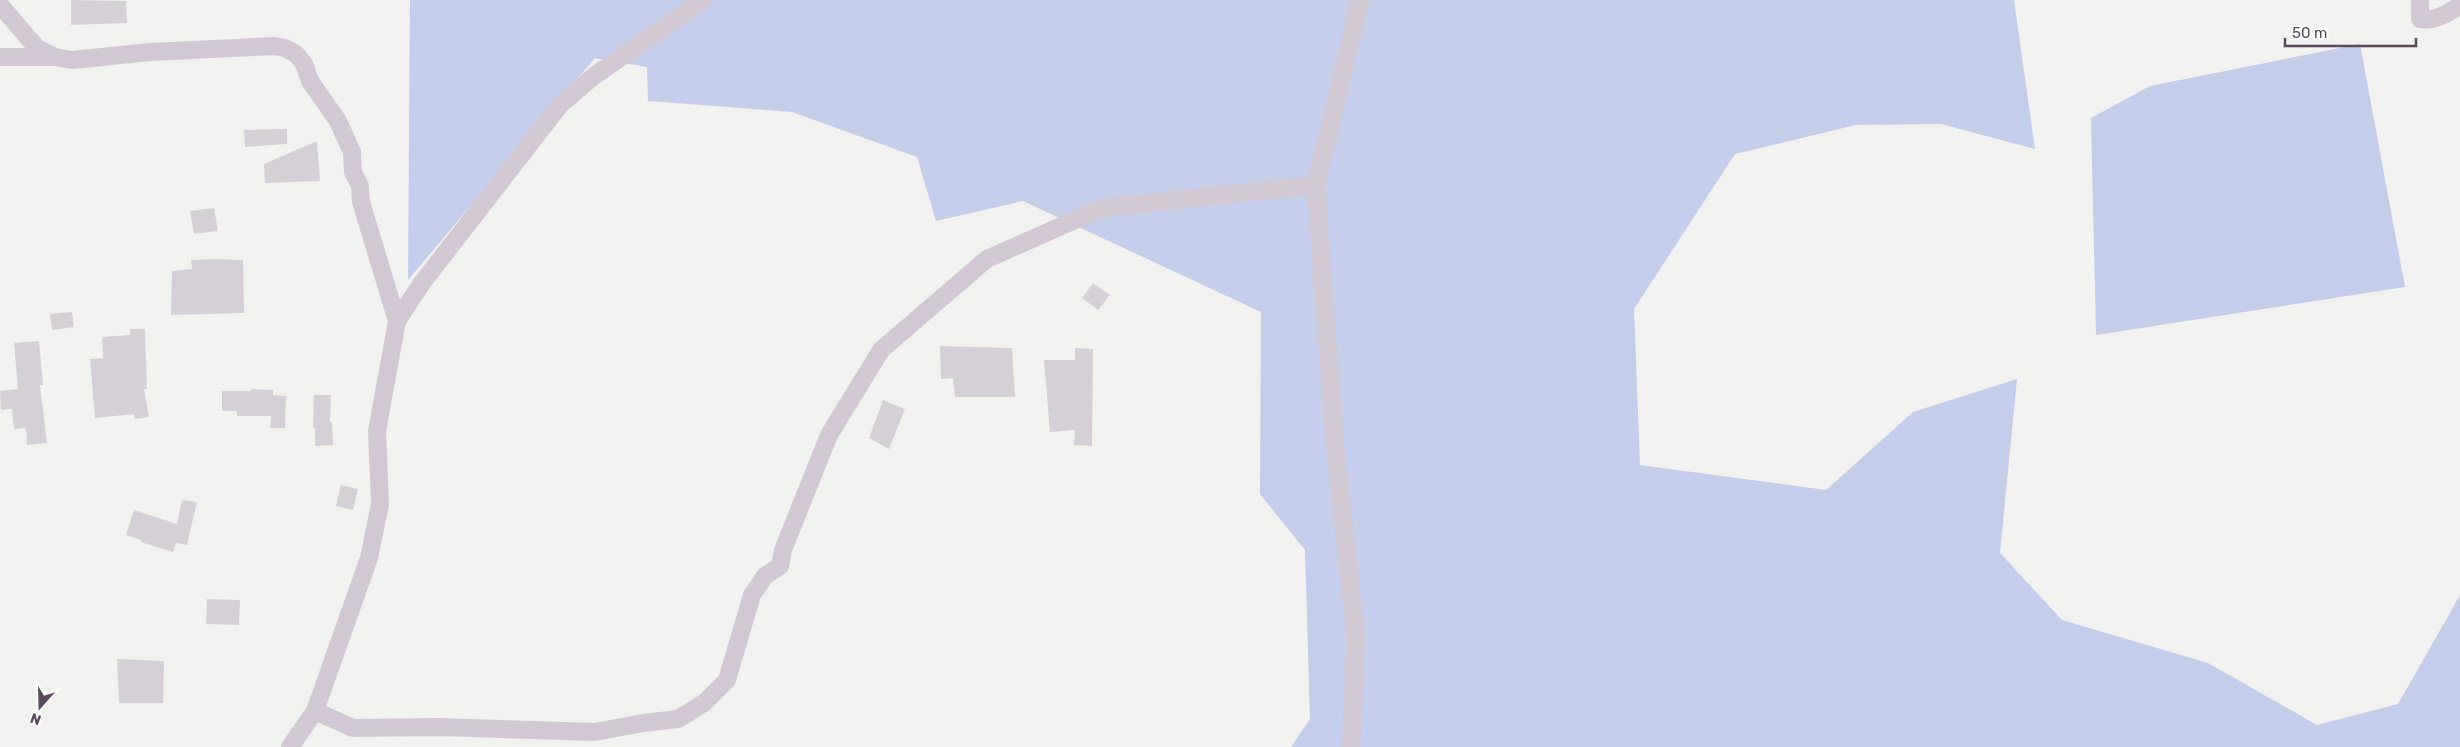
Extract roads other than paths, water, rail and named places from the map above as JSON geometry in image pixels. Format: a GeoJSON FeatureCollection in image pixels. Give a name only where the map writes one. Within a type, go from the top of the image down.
{"type":"FeatureCollection","features":[{"type":"Feature","properties":{"kind":"street"},"geometry":{"type":"LineString","coordinates":[[290,747],[315,711],[369,558],[380,504],[378,431],[397,321],[422,283],[560,105],[594,76],[703,0]]}},
{"type":"Feature","properties":{"kind":"street"},"geometry":{"type":"LineString","coordinates":[[1352,747],[1356,640],[1334,436],[1316,185],[1360,0]]}},
{"type":"Feature","properties":{"kind":"street"},"geometry":{"type":"LineString","coordinates":[[2420,0],[2420,19],[2424,20],[2439,16],[2460,5]]}},
{"type":"Feature","properties":{"kind":"street"},"geometry":{"type":"LineString","coordinates":[[0,5],[37,48],[55,58]]}},
{"type":"Feature","properties":{"kind":"street"},"geometry":{"type":"LineString","coordinates":[[0,57],[72,60],[150,52],[275,46],[285,48],[296,54],[304,64],[310,81],[338,120],[352,152],[353,172],[360,186],[361,202],[397,321]]}},
{"type":"Feature","properties":{"kind":"street"},"geometry":{"type":"LineString","coordinates":[[315,711],[353,728],[439,727],[595,732],[643,722],[678,719],[704,703],[727,680],[752,595],[765,576],[780,566],[783,550],[829,435],[881,350],[987,259],[1102,208],[1316,185]]}}]}
